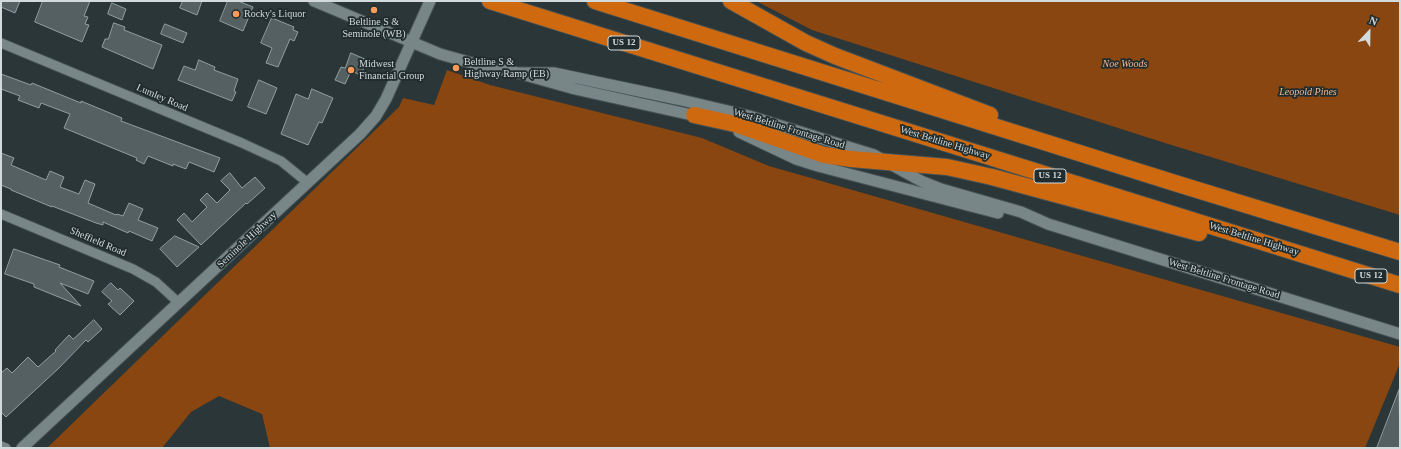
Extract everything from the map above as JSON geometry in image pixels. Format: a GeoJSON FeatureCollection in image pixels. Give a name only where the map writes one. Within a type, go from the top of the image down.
{"type":"FeatureCollection","features":[{"type":"Feature","properties":{"kind":"highway","name":"West Beltline Highway"},"geometry":{"type":"LineString","coordinates":[[490,1],[1400,285]]}},
{"type":"Feature","properties":{"kind":"highway"},"geometry":{"type":"LineString","coordinates":[[595,1],[1400,252]]}},
{"type":"Feature","properties":{"kind":"highway"},"geometry":{"type":"LineString","coordinates":[[731,1],[806,43],[842,59],[1178,184]]}},
{"type":"Feature","properties":{"kind":"highway"},"geometry":{"type":"LineString","coordinates":[[694,115],[735,124],[824,155],[851,159],[947,167],[992,177],[1186,230],[1342,267]]}},
{"type":"Feature","properties":{"kind":"street","name":"West Beltline Frontage Road"},"geometry":{"type":"LineString","coordinates":[[314,1],[440,54],[575,89],[694,115],[724,125],[796,159],[818,166],[1019,219],[1048,224]]}},
{"type":"Feature","properties":{"kind":"street","name":"Seminole Highway"},"geometry":{"type":"LineString","coordinates":[[22,448],[360,134],[376,116],[386,99],[428,5]]}},
{"type":"Feature","properties":{"kind":"street","name":"Lumley Road"},"geometry":{"type":"LineString","coordinates":[[1,43],[249,146],[281,161],[308,183]]}},
{"type":"Feature","properties":{"kind":"street","name":"West Beltline Frontage Road"},"geometry":{"type":"LineString","coordinates":[[518,73],[554,73],[727,110],[874,155],[921,181],[941,189],[1021,212],[1048,224],[1400,334]]}},
{"type":"Feature","properties":{"kind":"street","name":"Sheffield Road"},"geometry":{"type":"LineString","coordinates":[[1,214],[133,269],[156,282],[178,302]]}},
{"type":"Feature","properties":{"kind":"street"},"geometry":{"type":"LineString","coordinates":[[1,446],[6,448]]}},
{"type":"Feature","properties":{"kind":"green space"},"geometry":{"type":"Polygon","coordinates":[[[756,1],[1400,1],[1400,215],[1165,143],[812,30],[756,1]]]}},
{"type":"Feature","properties":{"kind":"green space"},"geometry":{"type":"Polygon","coordinates":[[[447,70],[490,85],[702,138],[769,166],[1400,347],[1400,363],[1365,448],[270,448],[262,414],[219,396],[191,412],[162,448],[47,448],[399,107],[403,98],[434,105],[447,70]]]}},
{"type":"Feature","properties":{"kind":"building"},"geometry":{"type":"Polygon","coordinates":[[[1,1],[20,1],[15,13],[1,7],[1,1]]]}},
{"type":"Feature","properties":{"kind":"building"},"geometry":{"type":"Polygon","coordinates":[[[43,1],[90,1],[84,16],[88,17],[85,24],[89,25],[82,42],[35,22],[43,1]]]}},
{"type":"Feature","properties":{"kind":"building"},"geometry":{"type":"Polygon","coordinates":[[[183,1],[202,1],[197,15],[180,8],[183,1]]]}},
{"type":"Feature","properties":{"kind":"building","name":"Rocky's Liquor"},"geometry":{"type":"Polygon","coordinates":[[[228,1],[238,1],[253,7],[243,31],[220,21],[228,1]]]}},
{"type":"Feature","properties":{"kind":"building"},"geometry":{"type":"Polygon","coordinates":[[[112,3],[126,9],[122,20],[108,14],[112,3]]]}},
{"type":"Feature","properties":{"kind":"building"},"geometry":{"type":"Polygon","coordinates":[[[272,18],[294,27],[293,30],[298,32],[294,41],[290,39],[278,67],[266,63],[272,48],[261,43],[272,18]]]}},
{"type":"Feature","properties":{"kind":"building"},"geometry":{"type":"Polygon","coordinates":[[[114,23],[125,27],[124,30],[162,45],[153,69],[102,47],[105,39],[108,39],[114,23]]]}},
{"type":"Feature","properties":{"kind":"building"},"geometry":{"type":"Polygon","coordinates":[[[165,24],[187,33],[183,43],[161,34],[165,24]]]}},
{"type":"Feature","properties":{"kind":"building","name":"Midwest Financial Group"},"geometry":{"type":"Polygon","coordinates":[[[351,53],[367,60],[361,75],[351,71],[345,84],[335,80],[341,67],[345,68],[351,53]]]}},
{"type":"Feature","properties":{"kind":"building"},"geometry":{"type":"Polygon","coordinates":[[[199,60],[215,67],[214,70],[238,79],[234,91],[236,92],[232,101],[178,80],[184,66],[195,70],[199,60]]]}},
{"type":"Feature","properties":{"kind":"building"},"geometry":{"type":"Polygon","coordinates":[[[1,74],[31,85],[32,83],[81,103],[81,101],[122,118],[121,121],[220,158],[214,172],[189,162],[186,169],[173,164],[173,166],[148,156],[144,164],[136,160],[137,158],[64,128],[70,114],[41,103],[39,108],[18,100],[20,96],[1,89],[1,74]]]}},
{"type":"Feature","properties":{"kind":"building"},"geometry":{"type":"Polygon","coordinates":[[[259,80],[277,88],[266,114],[248,107],[259,80]]]}},
{"type":"Feature","properties":{"kind":"building"},"geometry":{"type":"Polygon","coordinates":[[[312,89],[333,98],[322,123],[319,122],[308,145],[281,134],[296,94],[308,99],[312,89]]]}},
{"type":"Feature","properties":{"kind":"building"},"geometry":{"type":"Polygon","coordinates":[[[1,153],[14,158],[11,165],[46,180],[50,171],[64,177],[60,187],[79,194],[85,180],[95,184],[88,203],[116,215],[123,216],[129,203],[143,209],[138,220],[158,228],[152,241],[129,231],[128,233],[103,222],[103,225],[52,207],[1,185],[1,153]]]}},
{"type":"Feature","properties":{"kind":"building"},"geometry":{"type":"Polygon","coordinates":[[[230,173],[242,188],[255,177],[265,188],[247,204],[246,203],[201,245],[177,220],[184,213],[192,222],[207,207],[200,200],[207,193],[217,203],[230,190],[221,181],[230,173]]]}},
{"type":"Feature","properties":{"kind":"building"},"geometry":{"type":"Polygon","coordinates":[[[175,236],[199,247],[177,267],[160,249],[175,236]]]}},
{"type":"Feature","properties":{"kind":"building"},"geometry":{"type":"Polygon","coordinates":[[[14,249],[60,265],[59,267],[94,281],[88,294],[60,283],[81,306],[34,287],[34,284],[5,274],[14,249]]]}},
{"type":"Feature","properties":{"kind":"building"},"geometry":{"type":"Polygon","coordinates":[[[111,283],[118,290],[120,288],[134,301],[120,315],[108,304],[112,301],[102,292],[111,283]]]}},
{"type":"Feature","properties":{"kind":"building"},"geometry":{"type":"Polygon","coordinates":[[[94,320],[102,329],[88,342],[86,340],[59,368],[6,417],[1,412],[1,373],[7,368],[12,373],[28,357],[38,367],[56,351],[55,350],[69,335],[73,339],[94,320]]]}},
{"type":"Feature","properties":{"kind":"building"},"geometry":{"type":"Polygon","coordinates":[[[1399,390],[1400,448],[1377,448],[1399,390]]]}},
{"type":"Feature","properties":{"kind":"place","name":"Beltline S & Seminole (WB)"},"geometry":{"type":"Point","coordinates":[374,10]}},
{"type":"Feature","properties":{"kind":"place","name":"Rocky's Liquor"},"geometry":{"type":"Point","coordinates":[236,14]}},
{"type":"Feature","properties":{"kind":"place","name":"Beltline S & Highway Ramp (EB)"},"geometry":{"type":"Point","coordinates":[456,68]}},
{"type":"Feature","properties":{"kind":"place","name":"Midwest Financial Group"},"geometry":{"type":"Point","coordinates":[351,70]}},
{"type":"Feature","properties":{"kind":"park label","name":"Noe Woods"},"geometry":{"type":"Point","coordinates":[1125,64]}},
{"type":"Feature","properties":{"kind":"park label","name":"Leopold Pines"},"geometry":{"type":"Point","coordinates":[1308,92]}}]}
